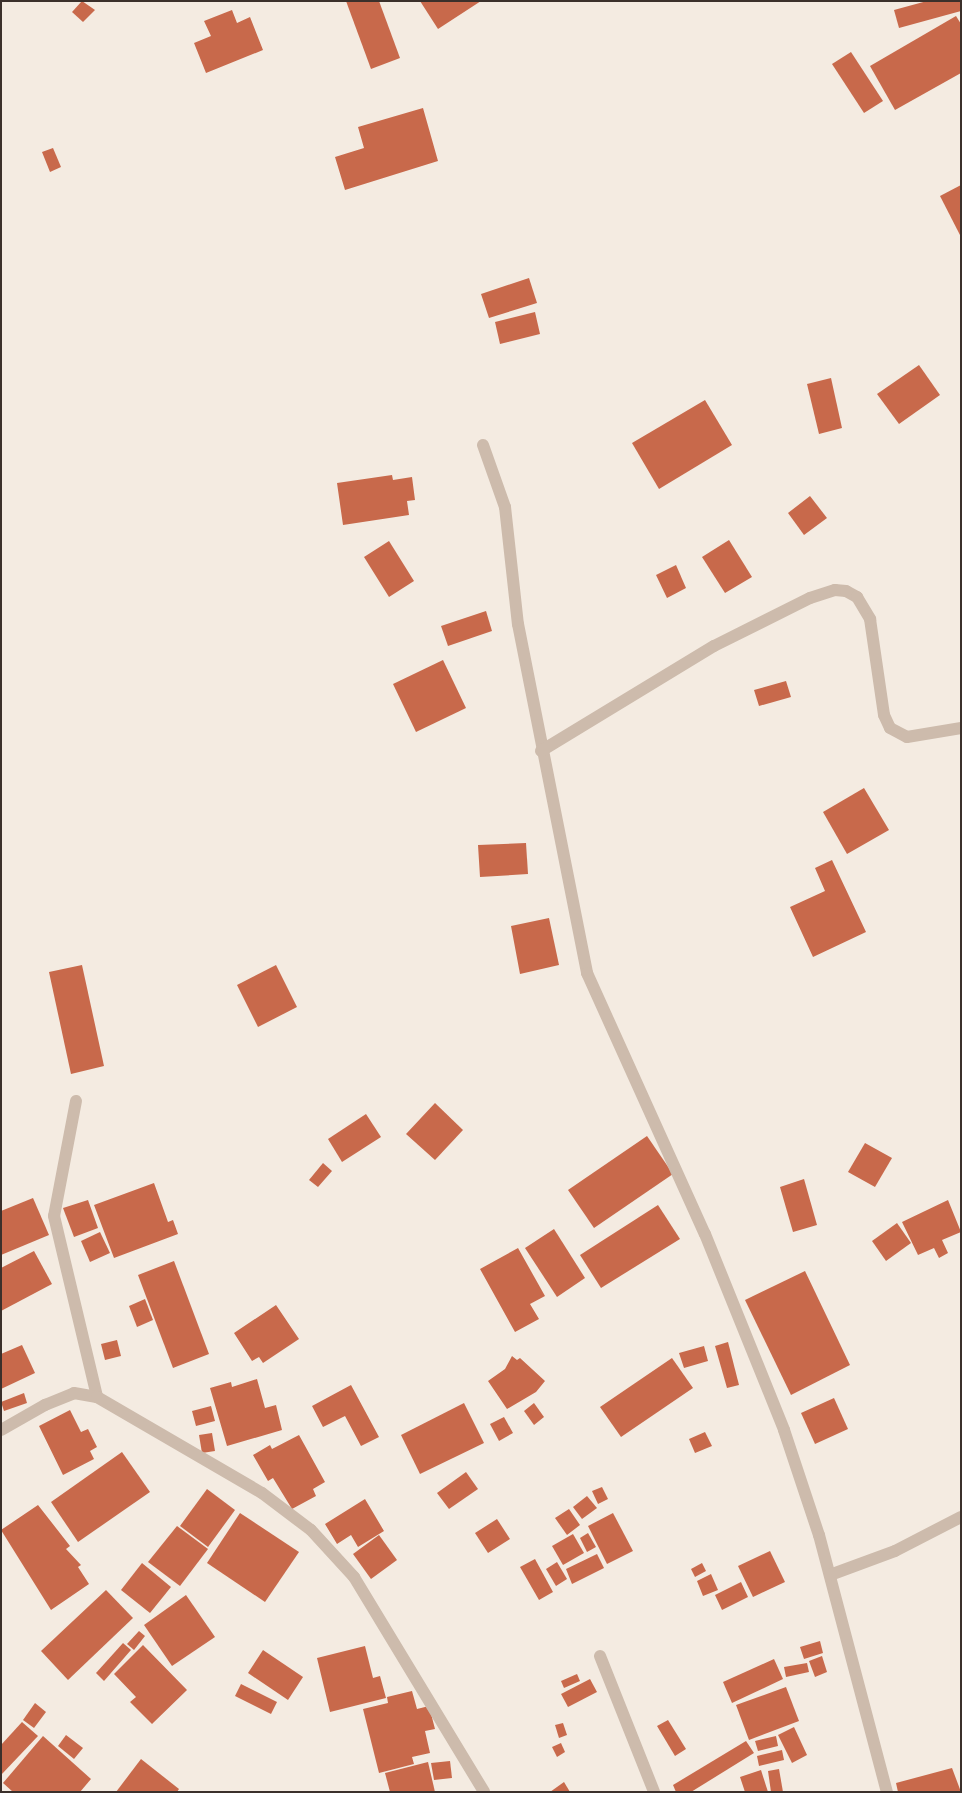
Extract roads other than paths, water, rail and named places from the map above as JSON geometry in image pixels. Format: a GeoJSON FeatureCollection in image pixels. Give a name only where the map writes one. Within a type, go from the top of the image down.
{"type":"FeatureCollection","features":[{"type":"Feature","properties":{"kind":"street"},"geometry":{"type":"LineString","coordinates":[[483,445],[505,507],[518,624],[541,751],[587,973],[705,1234],[780,1421],[830,1575],[887,1792]]}},
{"type":"Feature","properties":{"kind":"street"},"geometry":{"type":"LineString","coordinates":[[541,751],[722,642],[810,598],[835,590],[846,591],[856,597],[870,619],[884,715],[890,728],[907,737],[961,728]]}},
{"type":"Feature","properties":{"kind":"street"},"geometry":{"type":"LineString","coordinates":[[76,1100],[54,1216],[97,1397]]}},
{"type":"Feature","properties":{"kind":"street"},"geometry":{"type":"LineString","coordinates":[[1,1430],[45,1405],[74,1394],[97,1397],[262,1493],[310,1530],[354,1577],[484,1792]]}},
{"type":"Feature","properties":{"kind":"street"},"geometry":{"type":"LineString","coordinates":[[830,1575],[895,1551],[961,1517]]}},
{"type":"Feature","properties":{"kind":"street"},"geometry":{"type":"LineString","coordinates":[[600,1656],[654,1792]]}}]}
